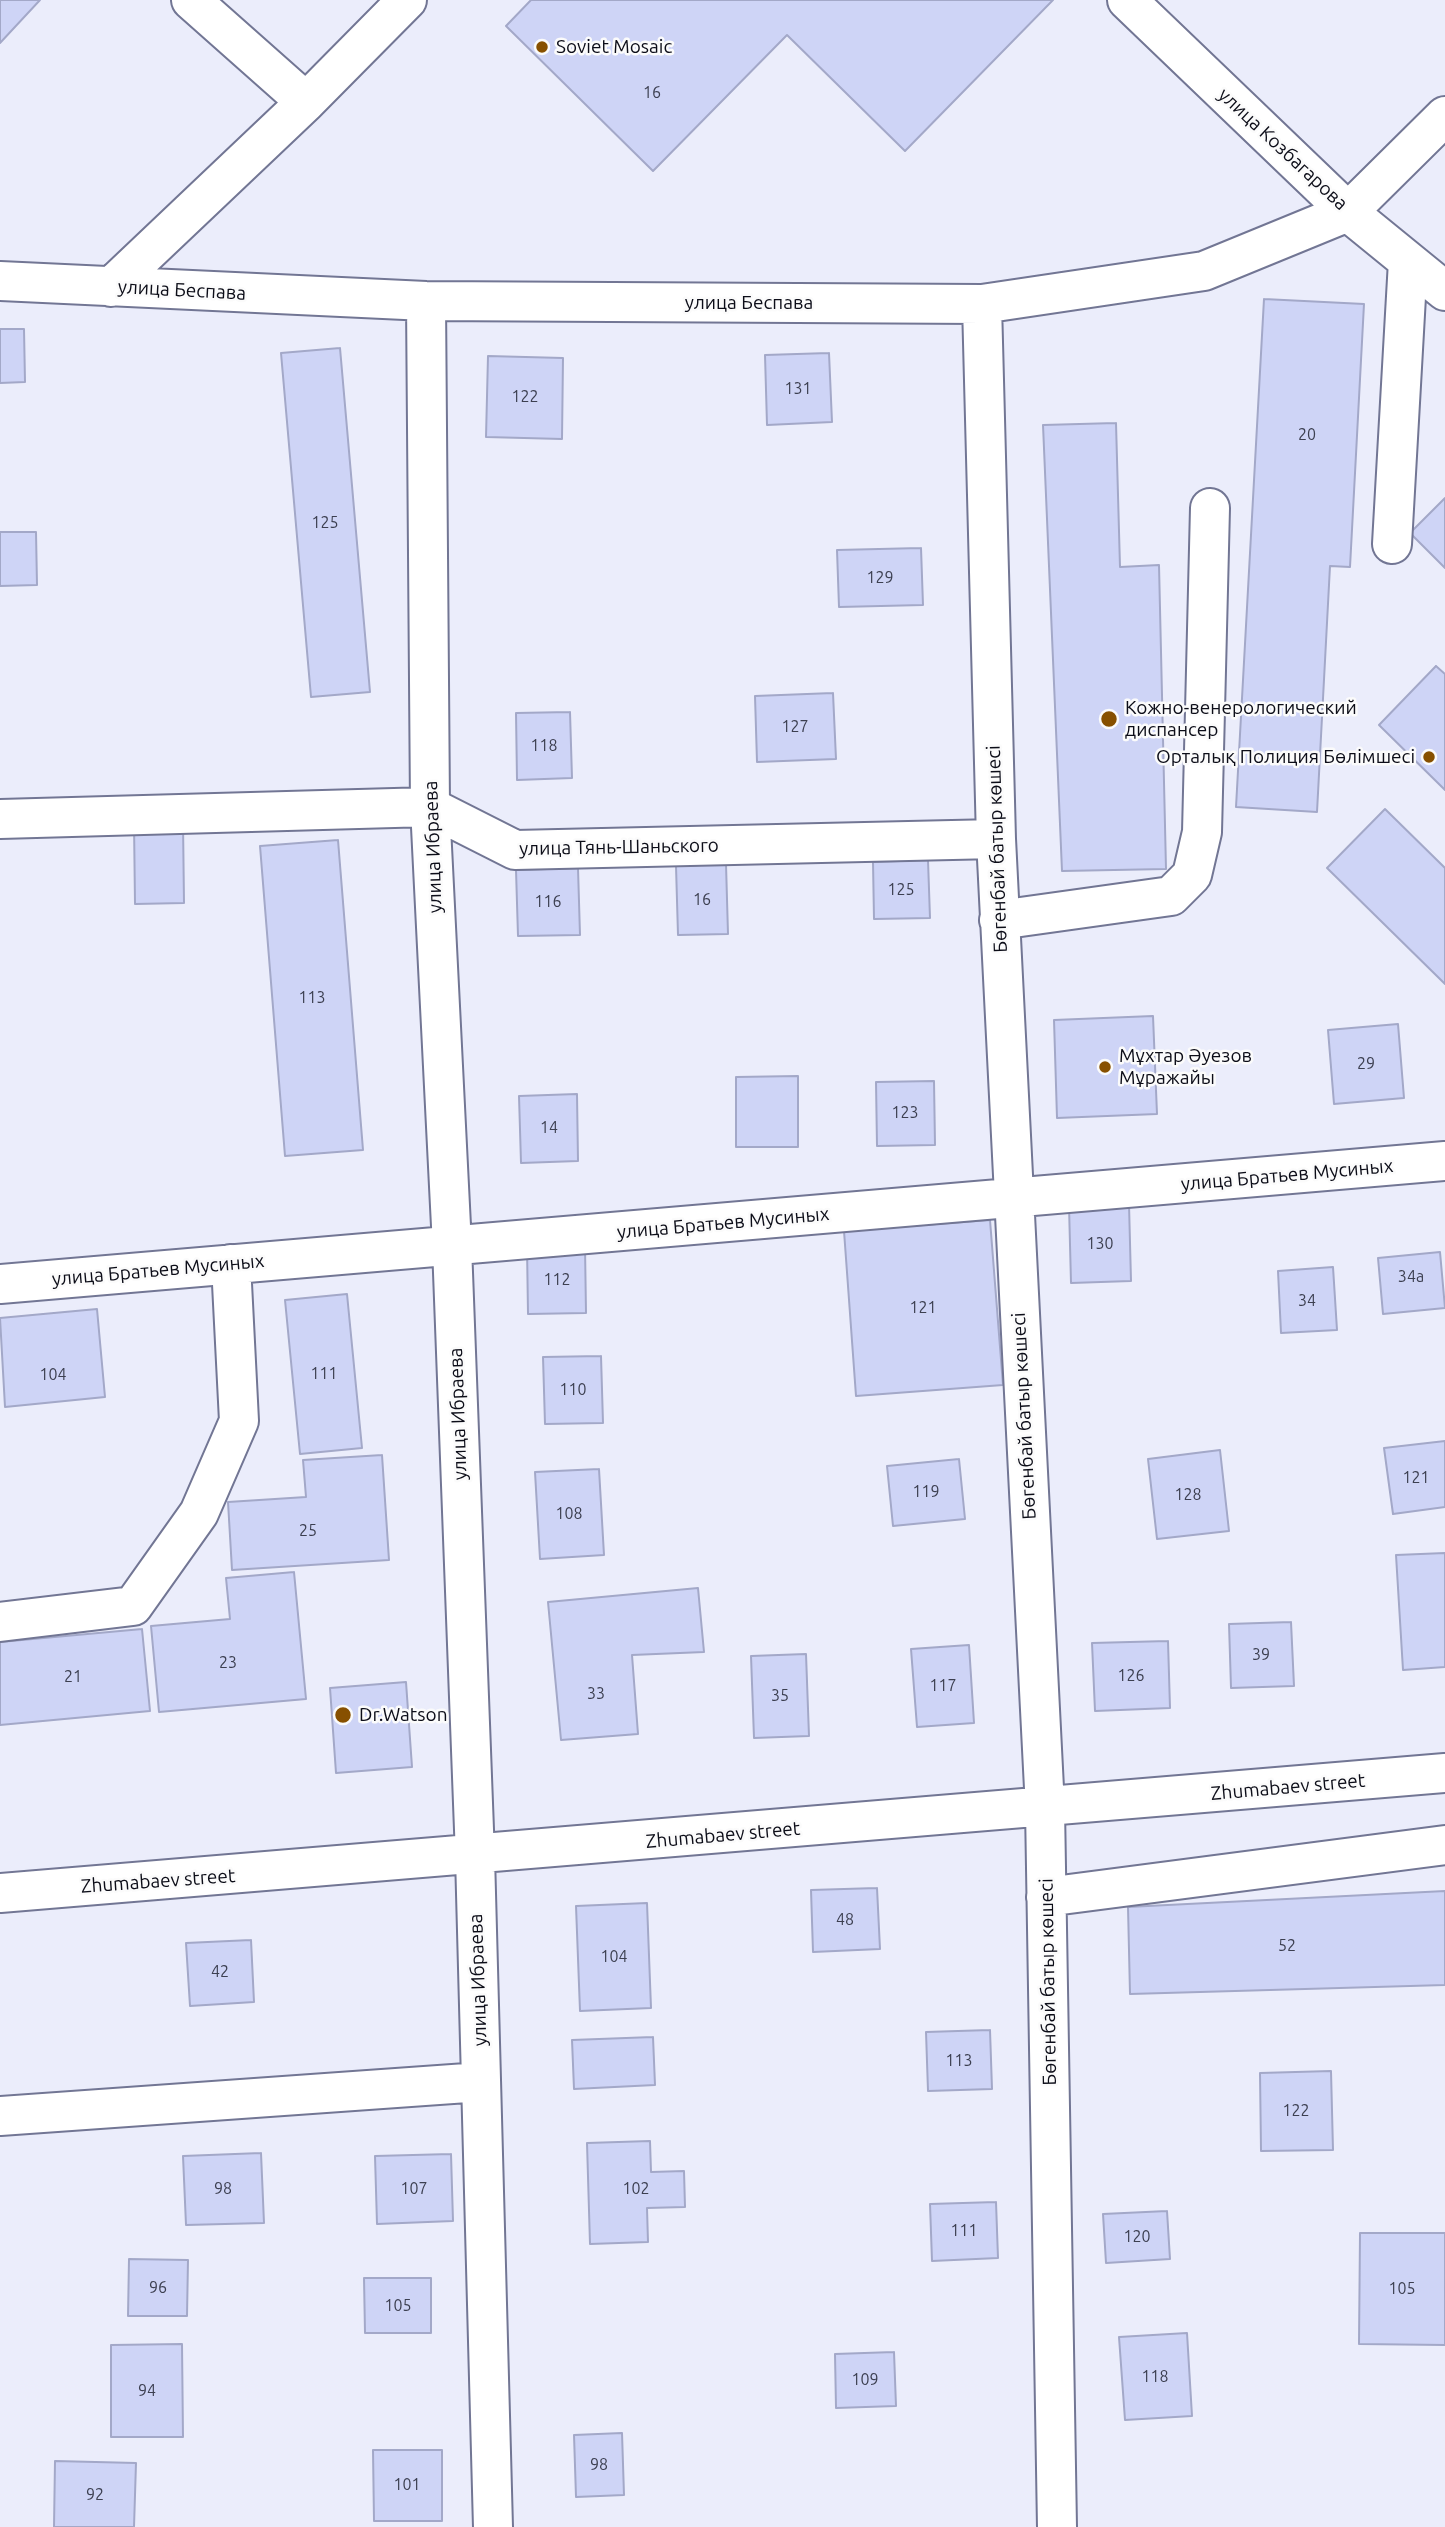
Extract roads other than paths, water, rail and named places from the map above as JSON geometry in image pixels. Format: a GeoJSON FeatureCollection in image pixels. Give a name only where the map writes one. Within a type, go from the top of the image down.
{"type":"FeatureCollection","features":[{"type":"Feature","properties":{"kind":"street"},"geometry":{"type":"LineString","coordinates":[[191,0],[306,102]]}},
{"type":"Feature","properties":{"kind":"street"},"geometry":{"type":"LineString","coordinates":[[111,287],[306,102],[407,0]]}},
{"type":"Feature","properties":{"kind":"street","name":"улица Козбагарова"},"geometry":{"type":"LineString","coordinates":[[1147,7],[1348,212],[1445,291]]}},
{"type":"Feature","properties":{"kind":"street","name":"улица Беспава"},"geometry":{"type":"LineString","coordinates":[[0,281],[426,301],[982,304],[1204,271],[1348,212],[1445,116]]}},
{"type":"Feature","properties":{"kind":"street"},"geometry":{"type":"LineString","coordinates":[[1392,544],[1408,261]]}},
{"type":"Feature","properties":{"kind":"street","name":"улица Ибраева"},"geometry":{"type":"LineString","coordinates":[[426,301],[430,807],[452,1246],[475,1856],[493,2527]]}},
{"type":"Feature","properties":{"kind":"street","name":"Бөгенбай батыр көшесі"},"geometry":{"type":"LineString","coordinates":[[982,304],[999,920],[1045,1808],[1057,2527]]}},
{"type":"Feature","properties":{"kind":"street"},"geometry":{"type":"LineString","coordinates":[[999,920],[1171,896],[1192,875],[1202,832],[1210,508]]}},
{"type":"Feature","properties":{"kind":"street","name":"улица Тянь-Шаньского"},"geometry":{"type":"LineString","coordinates":[[0,819],[430,807],[514,850],[996,839]]}},
{"type":"Feature","properties":{"kind":"street","name":"улица Братьев Мусиных"},"geometry":{"type":"LineString","coordinates":[[0,1284],[1445,1161]]}},
{"type":"Feature","properties":{"kind":"street"},"geometry":{"type":"LineString","coordinates":[[0,1622],[133,1606],[199,1513],[239,1421],[231,1264]]}},
{"type":"Feature","properties":{"kind":"street","name":"Zhumabaev street"},"geometry":{"type":"LineString","coordinates":[[0,1893],[475,1856],[1445,1773]]}},
{"type":"Feature","properties":{"kind":"street"},"geometry":{"type":"LineString","coordinates":[[1046,1897],[1445,1845]]}},
{"type":"Feature","properties":{"kind":"street"},"geometry":{"type":"LineString","coordinates":[[0,2116],[481,2082]]}},
{"type":"Feature","properties":{"kind":"place","name":"Soviet Mosaic"},"geometry":{"type":"Point","coordinates":[542,47]}},
{"type":"Feature","properties":{"kind":"place","name":"Кожно-венерологический диспансер"},"geometry":{"type":"Point","coordinates":[1109,719]}},
{"type":"Feature","properties":{"kind":"place","name":"Орталық Полиция Бөлімшесі"},"geometry":{"type":"Point","coordinates":[1429,757]}},
{"type":"Feature","properties":{"kind":"place","name":"Мұхтар Әуезов Мұражайы"},"geometry":{"type":"Point","coordinates":[1105,1067]}},
{"type":"Feature","properties":{"kind":"place","name":"Dr.Watson"},"geometry":{"type":"Point","coordinates":[343,1715]}}]}
